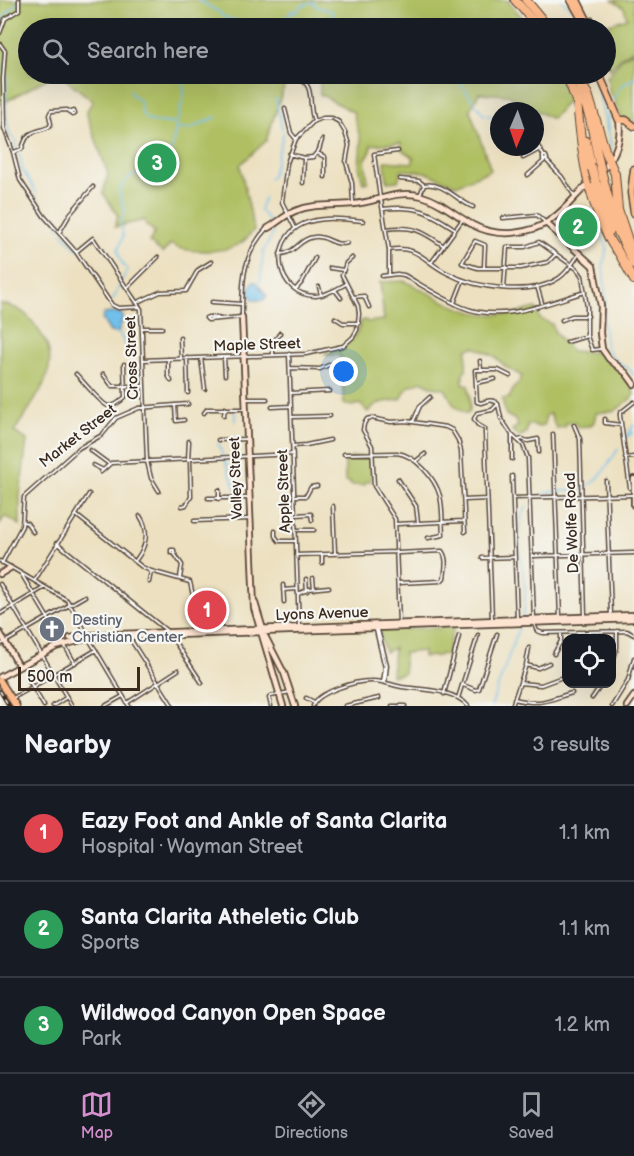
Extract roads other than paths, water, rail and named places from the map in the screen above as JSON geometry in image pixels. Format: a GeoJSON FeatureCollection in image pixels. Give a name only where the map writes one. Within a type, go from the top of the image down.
{"type":"FeatureCollection","features":[{"type":"Feature","properties":{"kind":"highway"},"geometry":{"type":"LineString","coordinates":[[515,0],[530,18]]}},
{"type":"Feature","properties":{"kind":"highway"},"geometry":{"type":"LineString","coordinates":[[526,0],[541,18]]}},
{"type":"Feature","properties":{"kind":"highway"},"geometry":{"type":"LineString","coordinates":[[570,84],[577,100],[592,169],[592,184]]}},
{"type":"Feature","properties":{"kind":"highway"},"geometry":{"type":"LineString","coordinates":[[579,84],[590,119],[617,230],[634,264]]}},
{"type":"Feature","properties":{"kind":"highway"},"geometry":{"type":"LineString","coordinates":[[581,84],[588,94],[616,178],[618,210],[634,258]]}},
{"type":"Feature","properties":{"kind":"highway"},"geometry":{"type":"LineString","coordinates":[[577,100],[592,184],[618,252],[634,280]]}},
{"type":"Feature","properties":{"kind":"main road"},"geometry":{"type":"LineString","coordinates":[[571,0],[581,18]]}},
{"type":"Feature","properties":{"kind":"main road"},"geometry":{"type":"LineString","coordinates":[[577,0],[587,18]]}},
{"type":"Feature","properties":{"kind":"main road"},"geometry":{"type":"LineString","coordinates":[[268,228],[287,215],[314,205],[353,204],[401,194],[420,195],[433,200],[477,227],[492,232],[524,234],[547,225],[575,197],[592,184],[610,161],[619,140],[619,120],[604,84]]}},
{"type":"Feature","properties":{"kind":"main road"},"geometry":{"type":"LineString","coordinates":[[619,120],[626,120],[634,126]]}},
{"type":"Feature","properties":{"kind":"main road"},"geometry":{"type":"LineString","coordinates":[[634,169],[631,192],[634,213]]}},
{"type":"Feature","properties":{"kind":"main road"},"geometry":{"type":"LineString","coordinates":[[547,225],[591,263],[595,272],[601,311],[602,349],[634,384]]}},
{"type":"Feature","properties":{"kind":"main road","name":"Valley Street"},"geometry":{"type":"LineString","coordinates":[[242,317],[245,339],[249,519],[254,600],[261,630]]}},
{"type":"Feature","properties":{"kind":"main road"},"geometry":{"type":"LineString","coordinates":[[634,478],[634,505]]}},
{"type":"Feature","properties":{"kind":"main road"},"geometry":{"type":"LineString","coordinates":[[0,574],[10,567]]}},
{"type":"Feature","properties":{"kind":"main road","name":"Lyons Avenue"},"geometry":{"type":"LineString","coordinates":[[613,618],[634,617]]}},
{"type":"Feature","properties":{"kind":"main road","name":"Lyons Avenue"},"geometry":{"type":"LineString","coordinates":[[0,679],[63,642],[88,637],[634,617]]}},
{"type":"Feature","properties":{"kind":"main road","name":"Lyons Avenue"},"geometry":{"type":"LineString","coordinates":[[261,630],[324,628]]}},
{"type":"Feature","properties":{"kind":"main road"},"geometry":{"type":"LineString","coordinates":[[261,630],[291,692],[295,706]]}},
{"type":"Feature","properties":{"kind":"main road"},"geometry":{"type":"LineString","coordinates":[[261,630],[283,706]]}},
{"type":"Feature","properties":{"kind":"main road"},"geometry":{"type":"LineString","coordinates":[[0,633],[3,643],[19,666]]}},
{"type":"Feature","properties":{"kind":"main road"},"geometry":{"type":"LineString","coordinates":[[0,679],[13,702]]}},
{"type":"Feature","properties":{"kind":"main road"},"geometry":{"type":"LineString","coordinates":[[629,706],[634,696]]}},
{"type":"Feature","properties":{"kind":"main road"},"geometry":{"type":"LineString","coordinates":[[629,706],[634,701]]}},
{"type":"Feature","properties":{"kind":"street"},"geometry":{"type":"LineString","coordinates":[[0,33],[5,19],[19,10],[19,1]]}},
{"type":"Feature","properties":{"kind":"street"},"geometry":{"type":"LineString","coordinates":[[0,44],[5,51],[3,116],[20,180],[44,216],[76,252],[115,308],[140,307]]}},
{"type":"Feature","properties":{"kind":"street"},"geometry":{"type":"LineString","coordinates":[[306,84],[310,89],[311,112],[314,121]]}},
{"type":"Feature","properties":{"kind":"street"},"geometry":{"type":"LineString","coordinates":[[285,109],[291,133],[296,139]]}},
{"type":"Feature","properties":{"kind":"street"},"geometry":{"type":"LineString","coordinates":[[13,152],[22,149],[26,136],[30,133],[49,127],[51,111],[71,112]]}},
{"type":"Feature","properties":{"kind":"street"},"geometry":{"type":"LineString","coordinates":[[295,228],[283,206],[282,197],[289,154],[296,139],[314,121],[332,118],[339,122],[345,132],[349,145],[346,162],[352,183],[353,204]]}},
{"type":"Feature","properties":{"kind":"street"},"geometry":{"type":"LineString","coordinates":[[289,154],[304,158],[313,157],[322,140]]}},
{"type":"Feature","properties":{"kind":"street"},"geometry":{"type":"LineString","coordinates":[[389,274],[389,250],[374,154],[398,152]]}},
{"type":"Feature","properties":{"kind":"street"},"geometry":{"type":"LineString","coordinates":[[317,153],[325,157],[325,177]]}},
{"type":"Feature","properties":{"kind":"street"},"geometry":{"type":"LineString","coordinates":[[523,158],[527,156]]}},
{"type":"Feature","properties":{"kind":"street"},"geometry":{"type":"LineString","coordinates":[[544,156],[575,197]]}},
{"type":"Feature","properties":{"kind":"street"},"geometry":{"type":"LineString","coordinates":[[303,183],[304,158]]}},
{"type":"Feature","properties":{"kind":"street"},"geometry":{"type":"LineString","coordinates":[[528,175],[546,160]]}},
{"type":"Feature","properties":{"kind":"street"},"geometry":{"type":"LineString","coordinates":[[400,179],[419,181],[424,185],[431,184],[473,207]]}},
{"type":"Feature","properties":{"kind":"street"},"geometry":{"type":"LineString","coordinates":[[420,195],[424,185]]}},
{"type":"Feature","properties":{"kind":"street"},"geometry":{"type":"LineString","coordinates":[[59,234],[70,214],[93,187]]}},
{"type":"Feature","properties":{"kind":"street"},"geometry":{"type":"LineString","coordinates":[[383,209],[405,207],[422,209],[455,229]]}},
{"type":"Feature","properties":{"kind":"street"},"geometry":{"type":"LineString","coordinates":[[503,218],[537,215],[547,225]]}},
{"type":"Feature","properties":{"kind":"street"},"geometry":{"type":"LineString","coordinates":[[346,284],[321,295],[303,293],[296,289],[288,283],[281,267],[282,245],[295,228],[304,224],[322,219],[363,221]]}},
{"type":"Feature","properties":{"kind":"street"},"geometry":{"type":"LineString","coordinates":[[431,263],[463,219]]}},
{"type":"Feature","properties":{"kind":"street"},"geometry":{"type":"LineString","coordinates":[[218,318],[242,317],[242,279],[246,263],[254,245],[268,228]]}},
{"type":"Feature","properties":{"kind":"street"},"geometry":{"type":"LineString","coordinates":[[385,229],[413,228],[444,246]]}},
{"type":"Feature","properties":{"kind":"street"},"geometry":{"type":"LineString","coordinates":[[280,254],[291,252],[312,237],[322,237],[338,245],[347,243]]}},
{"type":"Feature","properties":{"kind":"street","name":"Cross Street"},"geometry":{"type":"LineString","coordinates":[[76,252],[92,238],[140,307],[147,461],[151,477],[159,491]]}},
{"type":"Feature","properties":{"kind":"street"},"geometry":{"type":"LineString","coordinates":[[484,267],[485,245],[475,241],[462,263],[471,267],[520,268],[534,266],[548,262],[555,254]]}},
{"type":"Feature","properties":{"kind":"street"},"geometry":{"type":"LineString","coordinates":[[504,288],[507,247],[525,247],[539,242],[571,265],[582,276],[588,316],[587,336],[592,350],[602,349]]}},
{"type":"Feature","properties":{"kind":"street"},"geometry":{"type":"LineString","coordinates":[[389,250],[407,248],[464,280],[479,285],[522,289],[557,279],[580,253]]}},
{"type":"Feature","properties":{"kind":"street"},"geometry":{"type":"LineString","coordinates":[[127,288],[158,257]]}},
{"type":"Feature","properties":{"kind":"street"},"geometry":{"type":"LineString","coordinates":[[296,289],[315,258]]}},
{"type":"Feature","properties":{"kind":"street"},"geometry":{"type":"LineString","coordinates":[[335,318],[343,323],[359,323],[358,306],[343,279],[343,270],[352,258]]}},
{"type":"Feature","properties":{"kind":"street"},"geometry":{"type":"LineString","coordinates":[[137,302],[160,292],[186,291],[198,270],[211,262]]}},
{"type":"Feature","properties":{"kind":"street"},"geometry":{"type":"LineString","coordinates":[[330,268],[343,270]]}},
{"type":"Feature","properties":{"kind":"street"},"geometry":{"type":"LineString","coordinates":[[382,276],[404,275],[454,303],[476,311],[500,314],[585,292]]}},
{"type":"Feature","properties":{"kind":"street"},"geometry":{"type":"LineString","coordinates":[[454,303],[464,280]]}},
{"type":"Feature","properties":{"kind":"street"},"geometry":{"type":"LineString","coordinates":[[537,286],[543,304]]}},
{"type":"Feature","properties":{"kind":"street"},"geometry":{"type":"LineString","coordinates":[[319,287],[321,295]]}},
{"type":"Feature","properties":{"kind":"street"},"geometry":{"type":"LineString","coordinates":[[335,290],[341,298]]}},
{"type":"Feature","properties":{"kind":"street"},"geometry":{"type":"LineString","coordinates":[[354,297],[364,296],[369,307]]}},
{"type":"Feature","properties":{"kind":"street"},"geometry":{"type":"LineString","coordinates":[[212,302],[242,304]]}},
{"type":"Feature","properties":{"kind":"street"},"geometry":{"type":"LineString","coordinates":[[562,320],[576,316],[588,316]]}},
{"type":"Feature","properties":{"kind":"street","name":"Maple Street"},"geometry":{"type":"LineString","coordinates":[[143,360],[323,351],[343,346],[353,337],[359,323]]}},
{"type":"Feature","properties":{"kind":"street"},"geometry":{"type":"LineString","coordinates":[[142,328],[162,328]]}},
{"type":"Feature","properties":{"kind":"street"},"geometry":{"type":"LineString","coordinates":[[273,355],[273,343],[280,333]]}},
{"type":"Feature","properties":{"kind":"street"},"geometry":{"type":"LineString","coordinates":[[567,342],[587,336]]}},
{"type":"Feature","properties":{"kind":"street"},"geometry":{"type":"LineString","coordinates":[[180,338],[181,358]]}},
{"type":"Feature","properties":{"kind":"street","name":"Apple Street"},"geometry":{"type":"LineString","coordinates":[[290,354],[299,627]]}},
{"type":"Feature","properties":{"kind":"street"},"geometry":{"type":"LineString","coordinates":[[224,357],[225,375]]}},
{"type":"Feature","properties":{"kind":"street"},"geometry":{"type":"LineString","coordinates":[[187,358],[188,393]]}},
{"type":"Feature","properties":{"kind":"street"},"geometry":{"type":"LineString","coordinates":[[201,358],[205,389]]}},
{"type":"Feature","properties":{"kind":"street"},"geometry":{"type":"LineString","coordinates":[[168,359],[168,375],[171,381]]}},
{"type":"Feature","properties":{"kind":"street"},"geometry":{"type":"LineString","coordinates":[[480,361],[481,369]]}},
{"type":"Feature","properties":{"kind":"street"},"geometry":{"type":"LineString","coordinates":[[76,374],[108,406],[124,399],[124,364]]}},
{"type":"Feature","properties":{"kind":"street"},"geometry":{"type":"LineString","coordinates":[[290,368],[320,369],[331,364]]}},
{"type":"Feature","properties":{"kind":"street"},"geometry":{"type":"LineString","coordinates":[[510,376],[498,370],[475,370],[477,402],[487,400],[498,404],[501,418],[512,435],[519,440],[528,458],[535,628],[539,633],[617,631],[633,633]]}},
{"type":"Feature","properties":{"kind":"street"},"geometry":{"type":"LineString","coordinates":[[103,374],[112,386],[143,386]]}},
{"type":"Feature","properties":{"kind":"street"},"geometry":{"type":"LineString","coordinates":[[476,383],[495,378]]}},
{"type":"Feature","properties":{"kind":"street"},"geometry":{"type":"LineString","coordinates":[[291,393],[330,391]]}},
{"type":"Feature","properties":{"kind":"street"},"geometry":{"type":"LineString","coordinates":[[413,422],[420,406],[430,397]]}},
{"type":"Feature","properties":{"kind":"street"},"geometry":{"type":"LineString","coordinates":[[246,399],[267,399]]}},
{"type":"Feature","properties":{"kind":"street"},"geometry":{"type":"LineString","coordinates":[[630,488],[620,413],[634,402]]}},
{"type":"Feature","properties":{"kind":"street","name":"Market Street"},"geometry":{"type":"LineString","coordinates":[[1,562],[20,530],[24,499],[32,488],[79,448],[102,435],[114,420],[135,410],[144,407],[188,404]]}},
{"type":"Feature","properties":{"kind":"street"},"geometry":{"type":"LineString","coordinates":[[492,622],[485,429],[475,423],[474,415],[492,410],[498,404]]}},
{"type":"Feature","properties":{"kind":"street"},"geometry":{"type":"LineString","coordinates":[[175,405],[176,421],[184,420]]}},
{"type":"Feature","properties":{"kind":"street"},"geometry":{"type":"LineString","coordinates":[[272,407],[291,406]]}},
{"type":"Feature","properties":{"kind":"street"},"geometry":{"type":"LineString","coordinates":[[204,413],[207,408],[246,409]]}},
{"type":"Feature","properties":{"kind":"street"},"geometry":{"type":"LineString","coordinates":[[224,415],[225,408]]}},
{"type":"Feature","properties":{"kind":"street"},"geometry":{"type":"LineString","coordinates":[[292,417],[330,416]]}},
{"type":"Feature","properties":{"kind":"street"},"geometry":{"type":"LineString","coordinates":[[400,625],[396,524],[394,514],[374,486],[371,442],[363,430],[367,419],[413,422],[452,430],[461,451],[465,532]]}},
{"type":"Feature","properties":{"kind":"street"},"geometry":{"type":"LineString","coordinates":[[605,419],[605,423],[621,425]]}},
{"type":"Feature","properties":{"kind":"street","name":"De Wolfe Road"},"geometry":{"type":"LineString","coordinates":[[574,425],[580,439],[586,619]]}},
{"type":"Feature","properties":{"kind":"street"},"geometry":{"type":"LineString","coordinates":[[553,434],[560,620]]}},
{"type":"Feature","properties":{"kind":"street"},"geometry":{"type":"LineString","coordinates":[[512,435],[512,459]]}},
{"type":"Feature","properties":{"kind":"street"},"geometry":{"type":"LineString","coordinates":[[519,440],[522,438],[528,441],[538,439],[539,452]]}},
{"type":"Feature","properties":{"kind":"street"},"geometry":{"type":"LineString","coordinates":[[218,440],[247,439]]}},
{"type":"Feature","properties":{"kind":"street"},"geometry":{"type":"LineString","coordinates":[[292,446],[306,446],[330,440]]}},
{"type":"Feature","properties":{"kind":"street"},"geometry":{"type":"LineString","coordinates":[[182,506],[186,505],[191,498],[189,441]]}},
{"type":"Feature","properties":{"kind":"street"},"geometry":{"type":"LineString","coordinates":[[90,450],[109,464]]}},
{"type":"Feature","properties":{"kind":"street"},"geometry":{"type":"LineString","coordinates":[[93,465],[102,471],[109,464],[293,454]]}},
{"type":"Feature","properties":{"kind":"street"},"geometry":{"type":"LineString","coordinates":[[344,454],[404,454],[416,461],[440,495],[443,535],[428,538]]}},
{"type":"Feature","properties":{"kind":"street"},"geometry":{"type":"LineString","coordinates":[[416,461],[425,454]]}},
{"type":"Feature","properties":{"kind":"street"},"geometry":{"type":"LineString","coordinates":[[625,458],[634,457]]}},
{"type":"Feature","properties":{"kind":"street"},"geometry":{"type":"LineString","coordinates":[[512,476],[517,621]]}},
{"type":"Feature","properties":{"kind":"street"},"geometry":{"type":"LineString","coordinates":[[398,479],[417,506],[418,523]]}},
{"type":"Feature","properties":{"kind":"street"},"geometry":{"type":"LineString","coordinates":[[606,481],[613,618]]}},
{"type":"Feature","properties":{"kind":"street"},"geometry":{"type":"LineString","coordinates":[[294,496],[306,496],[312,487],[317,486]]}},
{"type":"Feature","properties":{"kind":"street"},"geometry":{"type":"LineString","coordinates":[[219,490],[219,499]]}},
{"type":"Feature","properties":{"kind":"street"},"geometry":{"type":"LineString","coordinates":[[237,490],[237,499]]}},
{"type":"Feature","properties":{"kind":"street"},"geometry":{"type":"LineString","coordinates":[[34,581],[89,494]]}},
{"type":"Feature","properties":{"kind":"street"},"geometry":{"type":"LineString","coordinates":[[512,498],[633,495]]}},
{"type":"Feature","properties":{"kind":"street"},"geometry":{"type":"LineString","coordinates":[[208,498],[249,498]]}},
{"type":"Feature","properties":{"kind":"street"},"geometry":{"type":"LineString","coordinates":[[464,500],[488,499]]}},
{"type":"Feature","properties":{"kind":"street"},"geometry":{"type":"LineString","coordinates":[[333,506],[335,554]]}},
{"type":"Feature","properties":{"kind":"street"},"geometry":{"type":"LineString","coordinates":[[76,514],[151,571],[192,583],[202,632]]}},
{"type":"Feature","properties":{"kind":"street"},"geometry":{"type":"LineString","coordinates":[[295,515],[311,514],[312,520]]}},
{"type":"Feature","properties":{"kind":"street"},"geometry":{"type":"LineString","coordinates":[[135,561],[143,548],[146,536],[145,525],[140,516]]}},
{"type":"Feature","properties":{"kind":"street"},"geometry":{"type":"LineString","coordinates":[[194,521],[249,519]]}},
{"type":"Feature","properties":{"kind":"street"},"geometry":{"type":"LineString","coordinates":[[396,524],[464,521]]}},
{"type":"Feature","properties":{"kind":"street"},"geometry":{"type":"LineString","coordinates":[[22,522],[27,523],[33,532]]}},
{"type":"Feature","properties":{"kind":"street"},"geometry":{"type":"LineString","coordinates":[[296,530],[314,530]]}},
{"type":"Feature","properties":{"kind":"street"},"geometry":{"type":"LineString","coordinates":[[274,531],[279,541],[296,542]]}},
{"type":"Feature","properties":{"kind":"street"},"geometry":{"type":"LineString","coordinates":[[57,543],[170,634],[202,683]]}},
{"type":"Feature","properties":{"kind":"street"},"geometry":{"type":"LineString","coordinates":[[296,555],[442,551],[446,567],[444,578],[441,581],[398,583]]}},
{"type":"Feature","properties":{"kind":"street"},"geometry":{"type":"LineString","coordinates":[[174,553],[182,565],[180,578]]}},
{"type":"Feature","properties":{"kind":"street"},"geometry":{"type":"LineString","coordinates":[[532,556],[634,553]]}},
{"type":"Feature","properties":{"kind":"street"},"geometry":{"type":"LineString","coordinates":[[322,554],[322,563]]}},
{"type":"Feature","properties":{"kind":"street"},"geometry":{"type":"LineString","coordinates":[[482,558],[515,557]]}},
{"type":"Feature","properties":{"kind":"street"},"geometry":{"type":"LineString","coordinates":[[1,562],[68,600],[128,704],[178,670]]}},
{"type":"Feature","properties":{"kind":"street"},"geometry":{"type":"LineString","coordinates":[[149,582],[151,571]]}},
{"type":"Feature","properties":{"kind":"street"},"geometry":{"type":"LineString","coordinates":[[22,574],[75,663]]}},
{"type":"Feature","properties":{"kind":"street"},"geometry":{"type":"LineString","coordinates":[[313,578],[314,589]]}},
{"type":"Feature","properties":{"kind":"street"},"geometry":{"type":"LineString","coordinates":[[306,579],[307,591]]}},
{"type":"Feature","properties":{"kind":"street"},"geometry":{"type":"LineString","coordinates":[[0,584],[72,706]]}},
{"type":"Feature","properties":{"kind":"street"},"geometry":{"type":"LineString","coordinates":[[283,585],[284,602]]}},
{"type":"Feature","properties":{"kind":"street"},"geometry":{"type":"LineString","coordinates":[[0,614],[45,587]]}},
{"type":"Feature","properties":{"kind":"street"},"geometry":{"type":"LineString","coordinates":[[283,590],[298,592],[329,587]]}},
{"type":"Feature","properties":{"kind":"street"},"geometry":{"type":"LineString","coordinates":[[3,643],[85,596]]}},
{"type":"Feature","properties":{"kind":"street"},"geometry":{"type":"LineString","coordinates":[[377,626],[387,665],[384,682]]}},
{"type":"Feature","properties":{"kind":"street"},"geometry":{"type":"LineString","coordinates":[[616,651],[617,631]]}},
{"type":"Feature","properties":{"kind":"street"},"geometry":{"type":"LineString","coordinates":[[554,654],[561,641],[561,633]]}},
{"type":"Feature","properties":{"kind":"street"},"geometry":{"type":"LineString","coordinates":[[463,686],[479,689],[498,634]]}},
{"type":"Feature","properties":{"kind":"street"},"geometry":{"type":"LineString","coordinates":[[128,635],[172,705]]}},
{"type":"Feature","properties":{"kind":"street"},"geometry":{"type":"LineString","coordinates":[[458,699],[478,635]]}},
{"type":"Feature","properties":{"kind":"street"},"geometry":{"type":"LineString","coordinates":[[444,694],[459,636]]}},
{"type":"Feature","properties":{"kind":"street"},"geometry":{"type":"LineString","coordinates":[[512,706],[526,665],[529,648]]}},
{"type":"Feature","properties":{"kind":"street"},"geometry":{"type":"LineString","coordinates":[[13,702],[17,696],[96,650]]}},
{"type":"Feature","properties":{"kind":"street"},"geometry":{"type":"LineString","coordinates":[[612,706],[628,680],[634,658]]}},
{"type":"Feature","properties":{"kind":"street"},"geometry":{"type":"LineString","coordinates":[[526,665],[538,668],[549,663]]}},
{"type":"Feature","properties":{"kind":"street"},"geometry":{"type":"LineString","coordinates":[[520,683],[541,686],[560,678]]}},
{"type":"Feature","properties":{"kind":"street"},"geometry":{"type":"LineString","coordinates":[[28,679],[44,706]]}},
{"type":"Feature","properties":{"kind":"street"},"geometry":{"type":"LineString","coordinates":[[313,706],[314,702],[328,693],[368,681],[444,694],[468,706]]}},
{"type":"Feature","properties":{"kind":"street"},"geometry":{"type":"LineString","coordinates":[[592,698],[599,688]]}},
{"type":"Feature","properties":{"kind":"street"},"geometry":{"type":"LineString","coordinates":[[271,706],[269,698],[271,696],[291,692]]}},
{"type":"Feature","properties":{"kind":"street"},"geometry":{"type":"LineString","coordinates":[[514,699],[525,703],[542,704],[572,693]]}},
{"type":"Feature","properties":{"kind":"street"},"geometry":{"type":"LineString","coordinates":[[105,706],[123,696]]}},
{"type":"Feature","properties":{"kind":"street"},"geometry":{"type":"LineString","coordinates":[[53,706],[67,698]]}},
{"type":"Feature","properties":{"kind":"street"},"geometry":{"type":"LineString","coordinates":[[306,698],[314,702]]}},
{"type":"Feature","properties":{"kind":"street"},"geometry":{"type":"LineString","coordinates":[[345,706],[379,698]]}},
{"type":"Feature","properties":{"kind":"street"},"geometry":{"type":"LineString","coordinates":[[392,706],[405,706]]}},
{"type":"Feature","properties":{"kind":"water"},"geometry":{"type":"Polygon","coordinates":[[[253,282],[256,282],[267,296],[263,300],[253,300],[248,291],[253,282]]]}},
{"type":"Feature","properties":{"kind":"water"},"geometry":{"type":"Polygon","coordinates":[[[121,313],[123,317],[119,331],[116,333],[110,332],[102,319],[104,314],[121,313]]]}},
{"type":"Feature","properties":{"kind":"waterway"},"geometry":{"type":"LineString","coordinates":[[198,0],[228,18]]}},
{"type":"Feature","properties":{"kind":"waterway"},"geometry":{"type":"LineString","coordinates":[[561,0],[573,10],[577,18]]}},
{"type":"Feature","properties":{"kind":"waterway"},"geometry":{"type":"LineString","coordinates":[[0,27],[5,16],[19,1]]}},
{"type":"Feature","properties":{"kind":"waterway"},"geometry":{"type":"LineString","coordinates":[[287,18],[291,11],[298,11],[300,6],[313,2],[317,7],[332,11],[334,18]]}},
{"type":"Feature","properties":{"kind":"waterway"},"geometry":{"type":"LineString","coordinates":[[0,47],[2,72]]}},
{"type":"Feature","properties":{"kind":"waterway"},"geometry":{"type":"LineString","coordinates":[[5,74],[7,76],[6,116],[10,136],[17,141],[16,150]]}},
{"type":"Feature","properties":{"kind":"waterway"},"geometry":{"type":"LineString","coordinates":[[613,100],[621,86],[634,78]]}},
{"type":"Feature","properties":{"kind":"waterway"},"geometry":{"type":"LineString","coordinates":[[123,279],[127,270],[118,250],[123,237],[121,220],[125,212],[119,192],[129,177],[156,168],[155,166],[171,151],[184,93],[183,84]]}},
{"type":"Feature","properties":{"kind":"waterway"},"geometry":{"type":"LineString","coordinates":[[461,84],[484,115],[490,116]]}},
{"type":"Feature","properties":{"kind":"waterway"},"geometry":{"type":"LineString","coordinates":[[596,84],[612,151]]}},
{"type":"Feature","properties":{"kind":"waterway"},"geometry":{"type":"LineString","coordinates":[[130,90],[132,95],[141,102],[141,111],[148,120],[177,125]]}},
{"type":"Feature","properties":{"kind":"waterway"},"geometry":{"type":"LineString","coordinates":[[276,98],[282,129]]}},
{"type":"Feature","properties":{"kind":"waterway"},"geometry":{"type":"LineString","coordinates":[[610,107],[607,122],[611,147]]}},
{"type":"Feature","properties":{"kind":"waterway"},"geometry":{"type":"LineString","coordinates":[[178,129],[190,129],[216,117]]}},
{"type":"Feature","properties":{"kind":"waterway"},"geometry":{"type":"LineString","coordinates":[[269,179],[272,176],[284,132]]}},
{"type":"Feature","properties":{"kind":"waterway"},"geometry":{"type":"LineString","coordinates":[[17,153],[20,156],[22,169],[36,192]]}},
{"type":"Feature","properties":{"kind":"waterway"},"geometry":{"type":"LineString","coordinates":[[615,159],[620,184]]}},
{"type":"Feature","properties":{"kind":"waterway"},"geometry":{"type":"LineString","coordinates":[[36,195],[40,207],[56,219],[60,228]]}},
{"type":"Feature","properties":{"kind":"waterway"},"geometry":{"type":"LineString","coordinates":[[264,198],[260,210],[269,224]]}},
{"type":"Feature","properties":{"kind":"waterway"},"geometry":{"type":"LineString","coordinates":[[591,211],[594,222],[607,246],[603,267],[606,300],[603,321],[606,348],[615,360],[634,375]]}},
{"type":"Feature","properties":{"kind":"waterway"},"geometry":{"type":"LineString","coordinates":[[257,286],[261,278],[263,252],[273,234],[272,231]]}},
{"type":"Feature","properties":{"kind":"waterway"},"geometry":{"type":"LineString","coordinates":[[62,232],[76,249]]}},
{"type":"Feature","properties":{"kind":"waterway"},"geometry":{"type":"LineString","coordinates":[[113,300],[121,282]]}},
{"type":"Feature","properties":{"kind":"waterway"},"geometry":{"type":"LineString","coordinates":[[118,332],[130,352]]}},
{"type":"Feature","properties":{"kind":"waterway"},"geometry":{"type":"LineString","coordinates":[[235,411],[235,421]]}},
{"type":"Feature","properties":{"kind":"waterway"},"geometry":{"type":"LineString","coordinates":[[625,439],[634,425]]}},
{"type":"Feature","properties":{"kind":"waterway"},"geometry":{"type":"LineString","coordinates":[[628,436],[634,432]]}},
{"type":"Feature","properties":{"kind":"waterway"},"geometry":{"type":"LineString","coordinates":[[218,443],[236,490]]}},
{"type":"Feature","properties":{"kind":"waterway"},"geometry":{"type":"LineString","coordinates":[[542,494],[580,489],[594,482],[618,449]]}},
{"type":"Feature","properties":{"kind":"waterway"},"geometry":{"type":"LineString","coordinates":[[522,617],[525,589],[518,532],[527,506]]}},
{"type":"Feature","properties":{"kind":"waterway"},"geometry":{"type":"LineString","coordinates":[[491,706],[519,627]]}},
{"type":"Feature","properties":{"kind":"railway"},"geometry":{"type":"LineString","coordinates":[[0,691],[9,706]]}},
{"type":"Feature","properties":{"kind":"place","name":"Wildwood Canyon Open Space"},"geometry":{"type":"Point","coordinates":[157,163]}},
{"type":"Feature","properties":{"kind":"place","name":"Santa Clarita Atheletic Club"},"geometry":{"type":"Point","coordinates":[578,227]}},
{"type":"Feature","properties":{"kind":"place","name":"Eazy Foot and Ankle of Santa Clarita"},"geometry":{"type":"Point","coordinates":[207,610]}},
{"type":"Feature","properties":{"kind":"place","name":"Destiny Christian Center"},"geometry":{"type":"Point","coordinates":[52,629]}}]}
